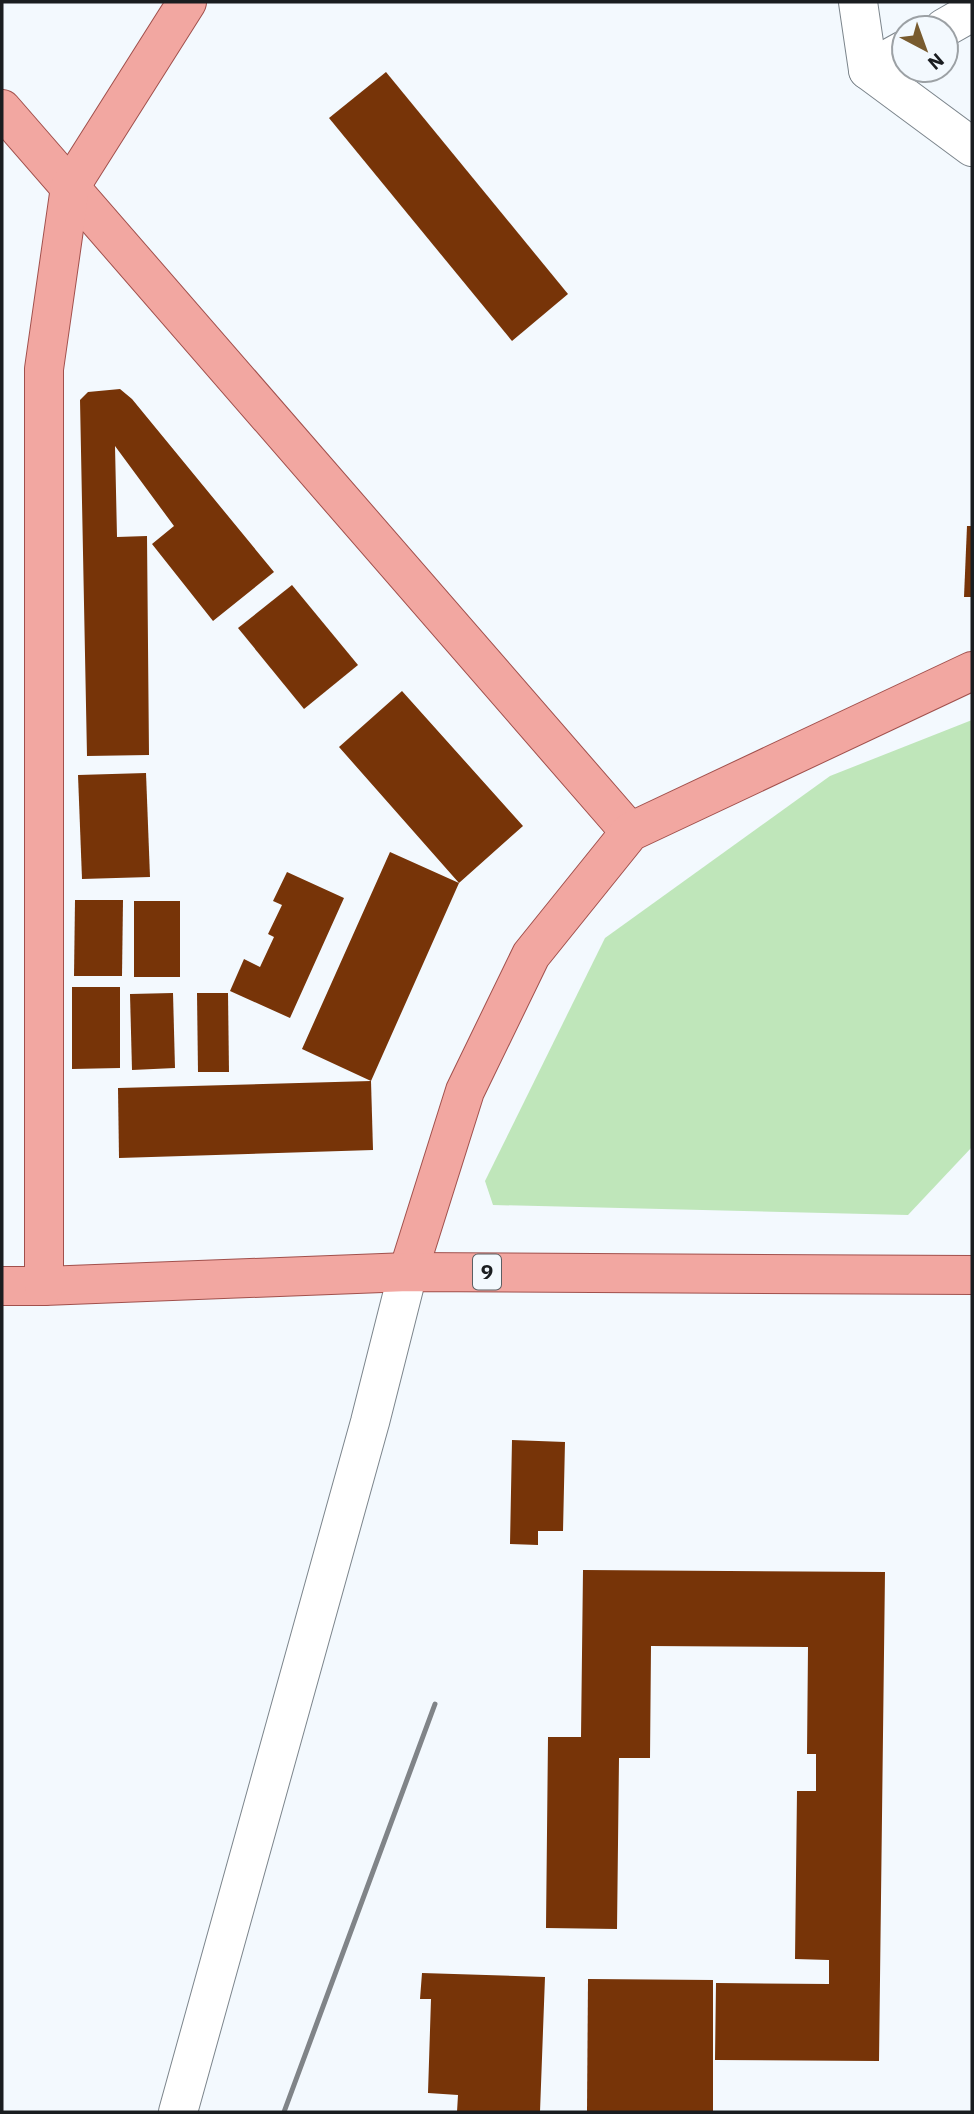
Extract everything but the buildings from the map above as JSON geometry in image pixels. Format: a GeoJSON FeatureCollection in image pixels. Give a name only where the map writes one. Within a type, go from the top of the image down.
{"type":"FeatureCollection","features":[{"type":"Feature","properties":{"kind":"main road"},"geometry":{"type":"LineString","coordinates":[[44,1286],[44,369],[69,187],[187,2]]}},
{"type":"Feature","properties":{"kind":"main road"},"geometry":{"type":"LineString","coordinates":[[2,109],[630,832]]}},
{"type":"Feature","properties":{"kind":"main road"},"geometry":{"type":"LineString","coordinates":[[408,1272],[465,1091],[531,954],[630,832],[972,671]]}},
{"type":"Feature","properties":{"kind":"main road","name":"9"},"geometry":{"type":"LineString","coordinates":[[2,1286],[408,1272],[972,1275]]}},
{"type":"Feature","properties":{"kind":"street"},"geometry":{"type":"LineString","coordinates":[[858,2],[868,70],[972,146]]}},
{"type":"Feature","properties":{"kind":"street"},"geometry":{"type":"LineString","coordinates":[[868,70],[890,58]]}},
{"type":"Feature","properties":{"kind":"street"},"geometry":{"type":"LineString","coordinates":[[178,2112],[370,1422],[408,1272]]}},
{"type":"Feature","properties":{"kind":"green space"},"geometry":{"type":"Polygon","coordinates":[[[972,720],[972,1147],[908,1215],[493,1205],[485,1181],[605,938],[830,776],[972,720]]]}},
{"type":"Feature","properties":{"kind":"railway"},"geometry":{"type":"LineString","coordinates":[[284,2112],[435,1704]]}}]}
